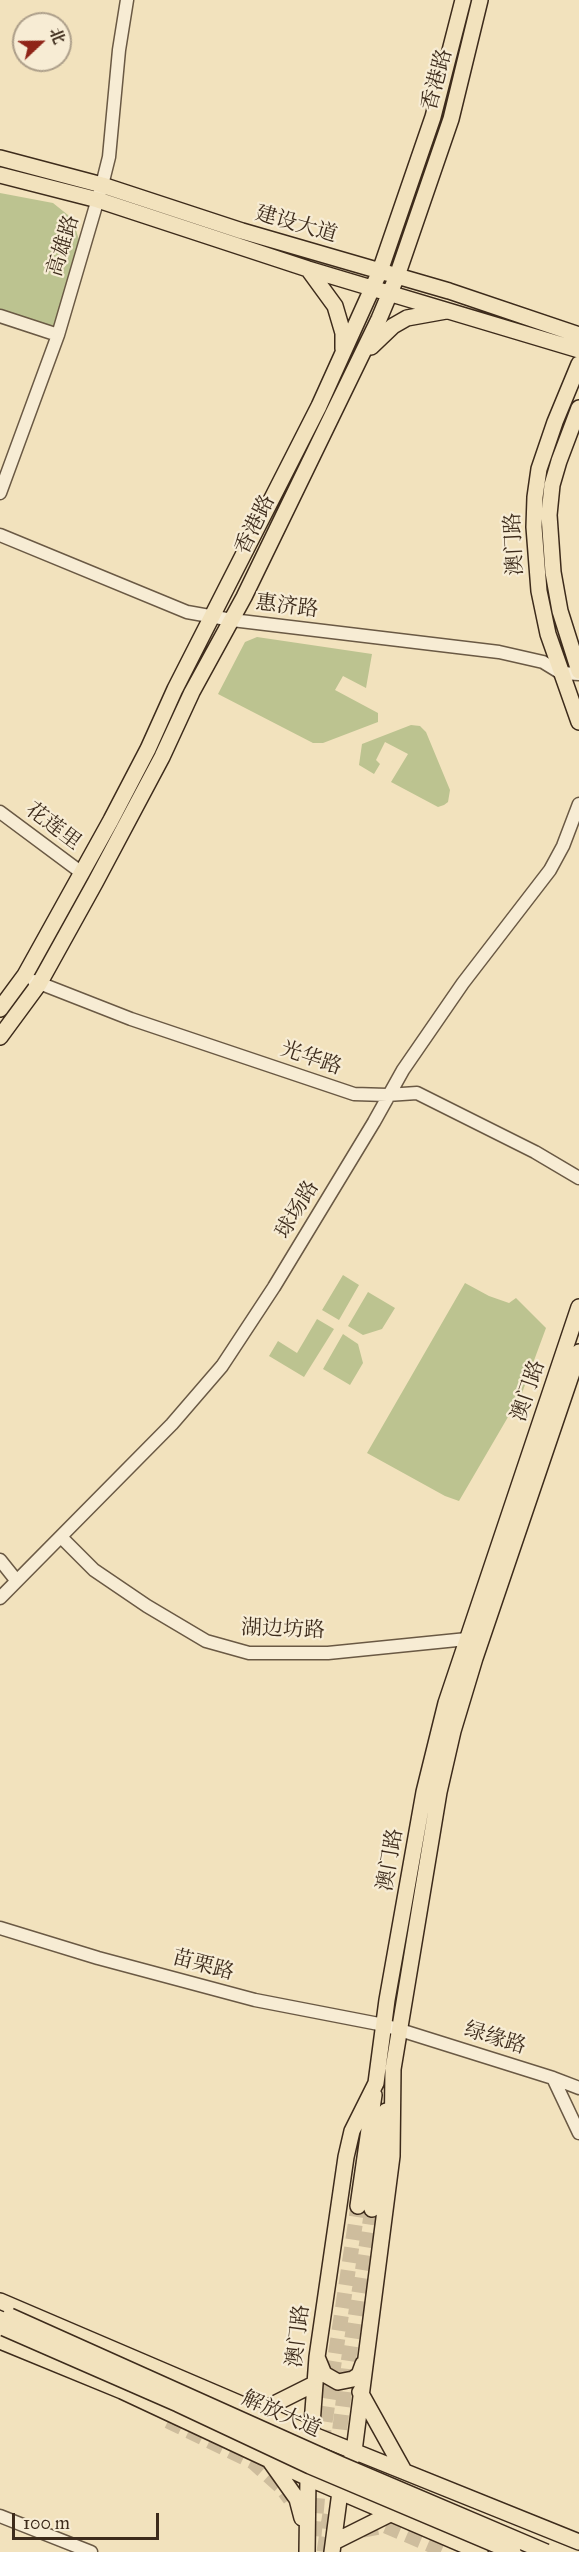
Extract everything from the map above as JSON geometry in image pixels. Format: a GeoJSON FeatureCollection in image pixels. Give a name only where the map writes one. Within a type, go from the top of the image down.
{"type":"FeatureCollection","features":[{"type":"Feature","properties":{"kind":"main road","name":"香港路"},"geometry":{"type":"LineString","coordinates":[[0,1009],[25,975],[148,749],[175,689],[314,416],[373,288],[434,117],[463,0]]}},
{"type":"Feature","properties":{"kind":"main road","name":"香港路"},"geometry":{"type":"LineString","coordinates":[[0,1037],[39,984],[162,757],[192,692],[232,620],[359,361],[397,276],[451,119],[480,0]]}},
{"type":"Feature","properties":{"kind":"main road","name":"建设大道"},"geometry":{"type":"LineString","coordinates":[[0,158],[308,269],[579,350]]}},
{"type":"Feature","properties":{"kind":"main road","name":"建设大道"},"geometry":{"type":"LineString","coordinates":[[0,175],[100,193],[242,231],[449,291],[579,335]]}},
{"type":"Feature","properties":{"kind":"main road"},"geometry":{"type":"LineString","coordinates":[[308,269],[335,306],[343,333],[343,352]]}},
{"type":"Feature","properties":{"kind":"main road"},"geometry":{"type":"LineString","coordinates":[[359,361],[393,326],[406,318],[450,310]]}},
{"type":"Feature","properties":{"kind":"main road","name":"澳门路"},"geometry":{"type":"LineString","coordinates":[[579,364],[555,422],[540,469],[535,496],[534,537],[539,591],[548,634],[579,722]]}},
{"type":"Feature","properties":{"kind":"main road","name":"澳门路"},"geometry":{"type":"LineString","coordinates":[[579,408],[557,469],[549,515],[549,543],[558,601],[579,673]]}},
{"type":"Feature","properties":{"kind":"main road","name":"澳门路"},"geometry":{"type":"LineString","coordinates":[[307,2546],[308,2478],[314,2384],[346,2157],[352,2131],[376,2083],[424,1792],[446,1702],[579,1308]]}},
{"type":"Feature","properties":{"kind":"main road","name":"澳门路"},"geometry":{"type":"LineString","coordinates":[[333,2547],[340,2492],[354,2451],[392,2156],[393,2069],[439,1792],[453,1731],[481,1639],[579,1352]]}},
{"type":"Feature","properties":{"kind":"main road"},"geometry":{"type":"LineString","coordinates":[[376,2083],[365,2207],[393,2069]]}},
{"type":"Feature","properties":{"kind":"main road","name":"解放大道"},"geometry":{"type":"LineString","coordinates":[[0,2301],[354,2451]]}},
{"type":"Feature","properties":{"kind":"main road"},"geometry":{"type":"LineString","coordinates":[[3,2325],[122,2391],[270,2461],[480,2552]]}},
{"type":"Feature","properties":{"kind":"main road","name":"解放大道"},"geometry":{"type":"LineString","coordinates":[[3,2325],[310,2466],[513,2552]]}},
{"type":"Feature","properties":{"kind":"main road","name":"解放大道"},"geometry":{"type":"LineString","coordinates":[[3,2325],[546,2552]]}},
{"type":"Feature","properties":{"kind":"main road"},"geometry":{"type":"LineString","coordinates":[[317,2357],[324,2374],[329,2379],[348,2382],[358,2375],[365,2358]]}},
{"type":"Feature","properties":{"kind":"main road"},"geometry":{"type":"LineString","coordinates":[[260,2411],[314,2384]]}},
{"type":"Feature","properties":{"kind":"main road"},"geometry":{"type":"LineString","coordinates":[[122,2391],[145,2409],[168,2421]]}},
{"type":"Feature","properties":{"kind":"main road"},"geometry":{"type":"LineString","coordinates":[[360,2392],[404,2471]]}},
{"type":"Feature","properties":{"kind":"main road"},"geometry":{"type":"LineString","coordinates":[[354,2451],[579,2541]]}},
{"type":"Feature","properties":{"kind":"main road"},"geometry":{"type":"LineString","coordinates":[[270,2461],[297,2499],[307,2546]]}},
{"type":"Feature","properties":{"kind":"main road"},"geometry":{"type":"LineString","coordinates":[[333,2547],[390,2514]]}},
{"type":"Feature","properties":{"kind":"street","name":"高雄路"},"geometry":{"type":"LineString","coordinates":[[0,493],[57,335],[100,193],[109,157],[119,50],[127,0]]}},
{"type":"Feature","properties":{"kind":"street"},"geometry":{"type":"LineString","coordinates":[[0,316],[57,335]]}},
{"type":"Feature","properties":{"kind":"street","name":"惠济路"},"geometry":{"type":"LineString","coordinates":[[0,535],[187,612],[232,620],[499,652],[543,662],[561,673],[579,673]]}},
{"type":"Feature","properties":{"kind":"street","name":"球场路"},"geometry":{"type":"LineString","coordinates":[[0,1598],[172,1424],[222,1366],[362,1142],[387,1095],[464,983],[550,870],[563,846],[579,804]]}},
{"type":"Feature","properties":{"kind":"street","name":"花莲里"},"geometry":{"type":"LineString","coordinates":[[0,812],[82,873]]}},
{"type":"Feature","properties":{"kind":"street","name":"光华路"},"geometry":{"type":"LineString","coordinates":[[25,975],[39,984],[131,1019],[354,1094],[417,1093],[535,1152],[579,1178]]}},
{"type":"Feature","properties":{"kind":"street","name":"湖边坊路"},"geometry":{"type":"LineString","coordinates":[[61,1537],[94,1570],[147,1606],[206,1641],[249,1653],[328,1653],[467,1639]]}},
{"type":"Feature","properties":{"kind":"street"},"geometry":{"type":"LineString","coordinates":[[0,1560],[16,1580]]}},
{"type":"Feature","properties":{"kind":"street","name":"苗栗路"},"geometry":{"type":"LineString","coordinates":[[0,1928],[98,1958],[255,2000],[399,2029]]}},
{"type":"Feature","properties":{"kind":"street","name":"绿缘路"},"geometry":{"type":"LineString","coordinates":[[399,2029],[579,2088]]}},
{"type":"Feature","properties":{"kind":"street"},"geometry":{"type":"LineString","coordinates":[[553,2078],[579,2133]]}},
{"type":"Feature","properties":{"kind":"street"},"geometry":{"type":"LineString","coordinates":[[0,2516],[91,2552]]}},
{"type":"Feature","properties":{"kind":"green space"},"geometry":{"type":"Polygon","coordinates":[[[0,193],[53,203],[68,215],[75,227],[79,240],[54,326],[0,313],[0,193]]]}},
{"type":"Feature","properties":{"kind":"green space"},"geometry":{"type":"Polygon","coordinates":[[[257,637],[372,654],[366,688],[343,676],[335,690],[378,713],[378,722],[323,743],[313,743],[218,694],[245,642],[257,637]]]}},
{"type":"Feature","properties":{"kind":"green space"},"geometry":{"type":"Polygon","coordinates":[[[411,725],[420,726],[426,732],[450,790],[448,802],[444,805],[438,807],[391,782],[408,754],[385,742],[376,760],[380,764],[374,774],[359,765],[362,744],[411,725]]]}},
{"type":"Feature","properties":{"kind":"green space"},"geometry":{"type":"Polygon","coordinates":[[[343,1275],[359,1285],[339,1320],[322,1310],[343,1275]]]}},
{"type":"Feature","properties":{"kind":"green space"},"geometry":{"type":"Polygon","coordinates":[[[465,1283],[489,1296],[509,1303],[516,1298],[546,1328],[522,1393],[459,1501],[445,1496],[367,1453],[465,1283]]]}},
{"type":"Feature","properties":{"kind":"green space"},"geometry":{"type":"Polygon","coordinates":[[[368,1292],[395,1308],[382,1329],[363,1335],[348,1326],[368,1292]]]}},
{"type":"Feature","properties":{"kind":"green space"},"geometry":{"type":"Polygon","coordinates":[[[317,1319],[334,1329],[304,1377],[269,1356],[278,1341],[297,1353],[317,1319]]]}},
{"type":"Feature","properties":{"kind":"green space"},"geometry":{"type":"Polygon","coordinates":[[[343,1334],[358,1344],[363,1363],[350,1385],[323,1369],[343,1334]]]}},
{"type":"Feature","properties":{"kind":"tunnel"},"geometry":{"type":"LineString","coordinates":[[314,2536],[324,2429],[358,2206]]}},
{"type":"Feature","properties":{"kind":"tunnel"},"geometry":{"type":"LineString","coordinates":[[334,2475],[348,2363],[372,2209]]}},
{"type":"Feature","properties":{"kind":"tunnel"},"geometry":{"type":"LineString","coordinates":[[168,2421],[253,2462],[281,2487],[290,2499]]}},
{"type":"Feature","properties":{"kind":"tunnel"},"geometry":{"type":"LineString","coordinates":[[324,2552],[331,2507]]}},
{"type":"Feature","properties":{"kind":"tunnel"},"geometry":{"type":"LineString","coordinates":[[363,2530],[386,2526],[447,2552]]}}]}
